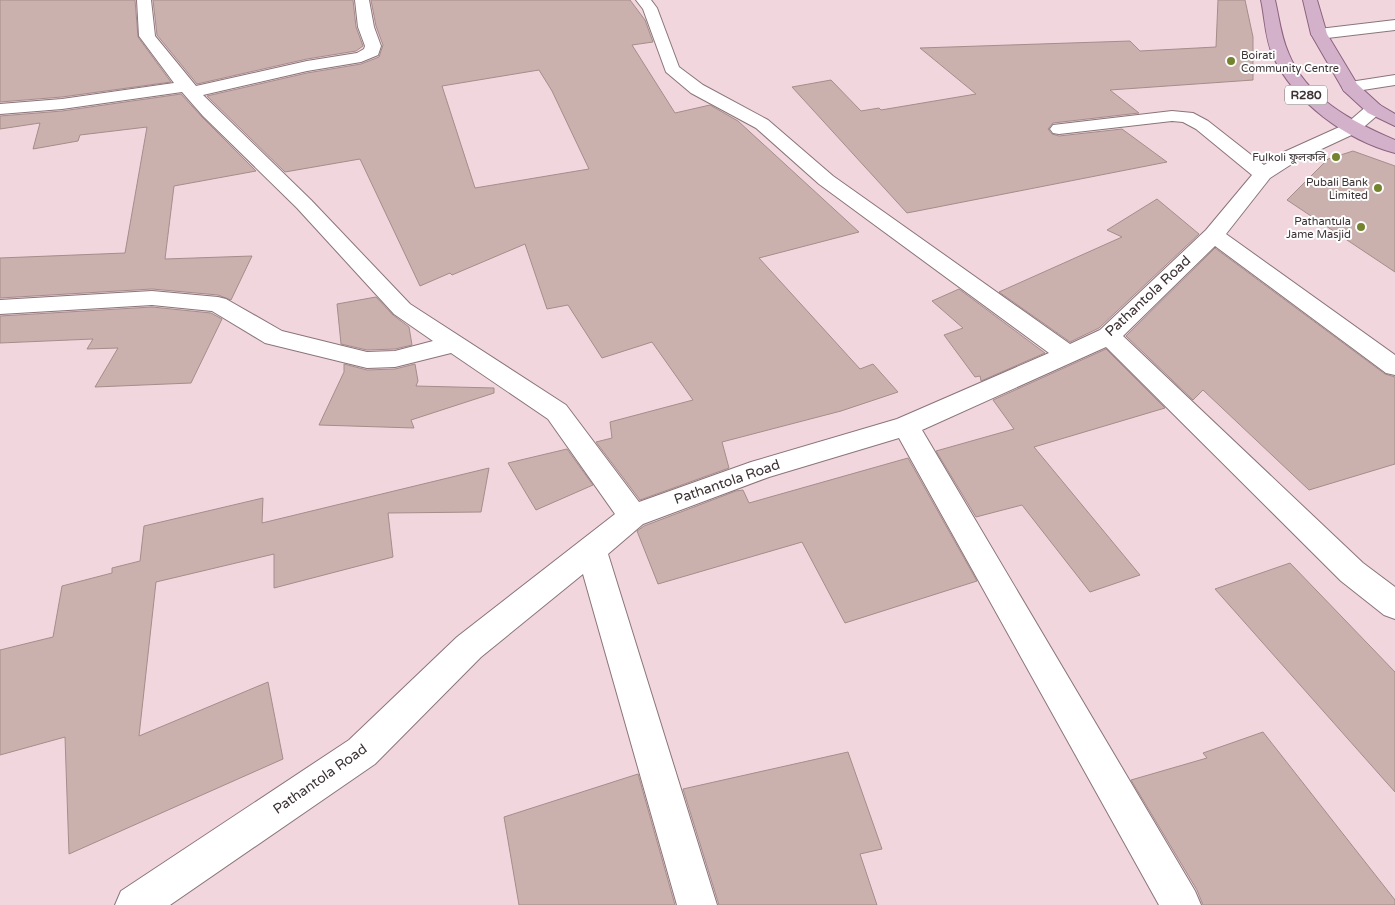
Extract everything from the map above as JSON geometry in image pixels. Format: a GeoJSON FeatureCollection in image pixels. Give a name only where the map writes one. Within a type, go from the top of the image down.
{"type":"FeatureCollection","features":[{"type":"Feature","properties":{"kind":"main road","name":"R280"},"geometry":{"type":"LineString","coordinates":[[1268,0],[1281,55],[1304,93],[1327,113],[1352,128],[1395,147]]}},
{"type":"Feature","properties":{"kind":"main road","name":"R280"},"geometry":{"type":"LineString","coordinates":[[1310,0],[1319,34],[1350,88],[1374,109],[1395,121]]}},
{"type":"Feature","properties":{"kind":"street"},"geometry":{"type":"LineString","coordinates":[[144,0],[147,36],[209,112],[304,204],[402,309],[557,412],[633,516]]}},
{"type":"Feature","properties":{"kind":"street"},"geometry":{"type":"LineString","coordinates":[[0,109],[62,104],[189,89],[361,57],[372,52],[373,46],[366,27],[362,0]]}},
{"type":"Feature","properties":{"kind":"street"},"geometry":{"type":"LineString","coordinates":[[643,0],[650,8],[672,69],[697,89],[762,124],[826,180],[1068,354]]}},
{"type":"Feature","properties":{"kind":"street"},"geometry":{"type":"LineString","coordinates":[[1319,34],[1395,25]]}},
{"type":"Feature","properties":{"kind":"street"},"geometry":{"type":"LineString","coordinates":[[1350,88],[1395,80]]}},
{"type":"Feature","properties":{"kind":"street","name":"Pathantola Road"},"geometry":{"type":"LineString","coordinates":[[135,905],[362,752],[469,647],[633,516],[761,469],[906,426],[1109,336],[1214,235],[1263,174],[1291,156],[1352,128],[1374,109]]}},
{"type":"Feature","properties":{"kind":"street"},"geometry":{"type":"LineString","coordinates":[[1059,129],[1172,116],[1187,117],[1202,125],[1263,174]]}},
{"type":"Feature","properties":{"kind":"street"},"geometry":{"type":"LineString","coordinates":[[1214,235],[1395,367]]}},
{"type":"Feature","properties":{"kind":"street"},"geometry":{"type":"LineString","coordinates":[[0,307],[152,298],[218,304],[274,337],[367,360],[395,359],[454,344]]}},
{"type":"Feature","properties":{"kind":"street"},"geometry":{"type":"LineString","coordinates":[[1109,336],[1352,572],[1395,605]]}},
{"type":"Feature","properties":{"kind":"street"},"geometry":{"type":"LineString","coordinates":[[906,426],[1181,905]]}},
{"type":"Feature","properties":{"kind":"street"},"geometry":{"type":"LineString","coordinates":[[591,549],[697,905]]}},
{"type":"Feature","properties":{"kind":"building"},"geometry":{"type":"Polygon","coordinates":[[[0,0],[135,0],[138,37],[171,82],[62,97],[0,102],[0,0]]]}},
{"type":"Feature","properties":{"kind":"building"},"geometry":{"type":"Polygon","coordinates":[[[153,0],[353,0],[356,27],[363,46],[356,51],[307,59],[197,84],[157,35],[153,0]]]}},
{"type":"Feature","properties":{"kind":"building"},"geometry":{"type":"Polygon","coordinates":[[[371,0],[630,0],[645,20],[653,42],[632,45],[675,113],[710,105],[738,121],[859,232],[759,258],[860,369],[873,364],[898,392],[841,411],[722,442],[729,468],[640,500],[596,442],[612,438],[610,422],[693,400],[652,342],[602,358],[568,305],[547,309],[525,244],[452,275],[450,273],[420,286],[360,159],[285,172],[207,96],[307,73],[361,64],[379,57],[383,45],[376,26],[371,0]],[[539,70],[442,86],[475,188],[589,169],[552,91],[539,70]]]}},
{"type":"Feature","properties":{"kind":"building"},"geometry":{"type":"Polygon","coordinates":[[[1218,0],[1245,0],[1253,37],[1253,80],[1110,90],[1139,113],[1053,123],[1048,129],[1052,134],[1059,136],[1122,129],[1167,162],[907,213],[792,87],[831,80],[861,111],[879,108],[881,110],[976,94],[920,48],[1130,41],[1140,51],[1216,47],[1218,0]]]}},
{"type":"Feature","properties":{"kind":"building"},"geometry":{"type":"Polygon","coordinates":[[[181,94],[256,171],[174,186],[165,259],[252,256],[231,300],[218,295],[152,289],[0,298],[0,258],[125,253],[147,127],[80,135],[78,141],[33,149],[40,123],[0,129],[0,116],[62,111],[181,94]]]}},
{"type":"Feature","properties":{"kind":"building","name":"Pathantula Jame Masjid"},"geometry":{"type":"Polygon","coordinates":[[[1353,151],[1395,166],[1395,272],[1287,200],[1328,159],[1353,151]]]}},
{"type":"Feature","properties":{"kind":"building"},"geometry":{"type":"Polygon","coordinates":[[[1157,199],[1199,234],[1099,328],[1070,342],[999,292],[1122,237],[1107,230],[1157,199]]]}},
{"type":"Feature","properties":{"kind":"building"},"geometry":{"type":"Polygon","coordinates":[[[1215,248],[1385,374],[1395,377],[1395,464],[1309,490],[1203,390],[1193,400],[1126,336],[1215,248]]]}},
{"type":"Feature","properties":{"kind":"building"},"geometry":{"type":"Polygon","coordinates":[[[959,289],[1045,353],[981,381],[980,376],[975,377],[944,335],[963,328],[932,301],[959,289]]]}},
{"type":"Feature","properties":{"kind":"building"},"geometry":{"type":"Polygon","coordinates":[[[376,297],[393,315],[409,327],[412,345],[395,349],[367,350],[341,344],[337,304],[376,297]]]}},
{"type":"Feature","properties":{"kind":"building"},"geometry":{"type":"Polygon","coordinates":[[[152,307],[211,313],[222,319],[191,383],[95,387],[118,348],[87,349],[93,339],[0,343],[0,316],[152,307]]]}},
{"type":"Feature","properties":{"kind":"building"},"geometry":{"type":"Polygon","coordinates":[[[1106,349],[1165,408],[1034,447],[1140,575],[1090,592],[1022,505],[976,517],[936,451],[1014,429],[993,400],[1106,349]]]}},
{"type":"Feature","properties":{"kind":"building"},"geometry":{"type":"Polygon","coordinates":[[[344,364],[367,370],[395,369],[415,364],[418,381],[416,386],[494,388],[494,393],[411,420],[414,428],[319,425],[344,372],[344,364]]]}},
{"type":"Feature","properties":{"kind":"building"},"geometry":{"type":"Polygon","coordinates":[[[567,449],[593,485],[536,510],[508,463],[567,449]]]}},
{"type":"Feature","properties":{"kind":"building"},"geometry":{"type":"Polygon","coordinates":[[[908,458],[977,581],[845,623],[802,542],[658,584],[637,531],[644,526],[736,491],[743,490],[749,503],[908,458]]]}},
{"type":"Feature","properties":{"kind":"building"},"geometry":{"type":"Polygon","coordinates":[[[489,468],[481,512],[388,513],[393,557],[274,588],[274,554],[156,582],[139,736],[268,682],[283,759],[69,854],[65,737],[0,755],[0,650],[53,637],[62,586],[112,573],[112,568],[140,561],[144,526],[263,498],[262,523],[489,468]]]}},
{"type":"Feature","properties":{"kind":"building"},"geometry":{"type":"Polygon","coordinates":[[[1290,563],[1395,672],[1395,792],[1215,589],[1290,563]]]}},
{"type":"Feature","properties":{"kind":"building"},"geometry":{"type":"Polygon","coordinates":[[[1263,732],[1395,900],[1395,905],[1203,905],[1197,890],[1131,780],[1207,758],[1203,753],[1263,732]]]}},
{"type":"Feature","properties":{"kind":"building"},"geometry":{"type":"Polygon","coordinates":[[[848,752],[882,849],[860,854],[877,905],[719,905],[683,789],[848,752]]]}},
{"type":"Feature","properties":{"kind":"building"},"geometry":{"type":"Polygon","coordinates":[[[638,774],[675,905],[519,905],[504,817],[638,774]]]}},
{"type":"Feature","properties":{"kind":"place","name":"Boirati Community Centre"},"geometry":{"type":"Point","coordinates":[1231,61]}},
{"type":"Feature","properties":{"kind":"place","name":"Fulkoli ফুলকলি"},"geometry":{"type":"Point","coordinates":[1336,157]}},
{"type":"Feature","properties":{"kind":"place","name":"Pubali Bank Limited"},"geometry":{"type":"Point","coordinates":[1378,188]}},
{"type":"Feature","properties":{"kind":"place","name":"Pathantula Jame Masjid"},"geometry":{"type":"Point","coordinates":[1361,227]}}]}
